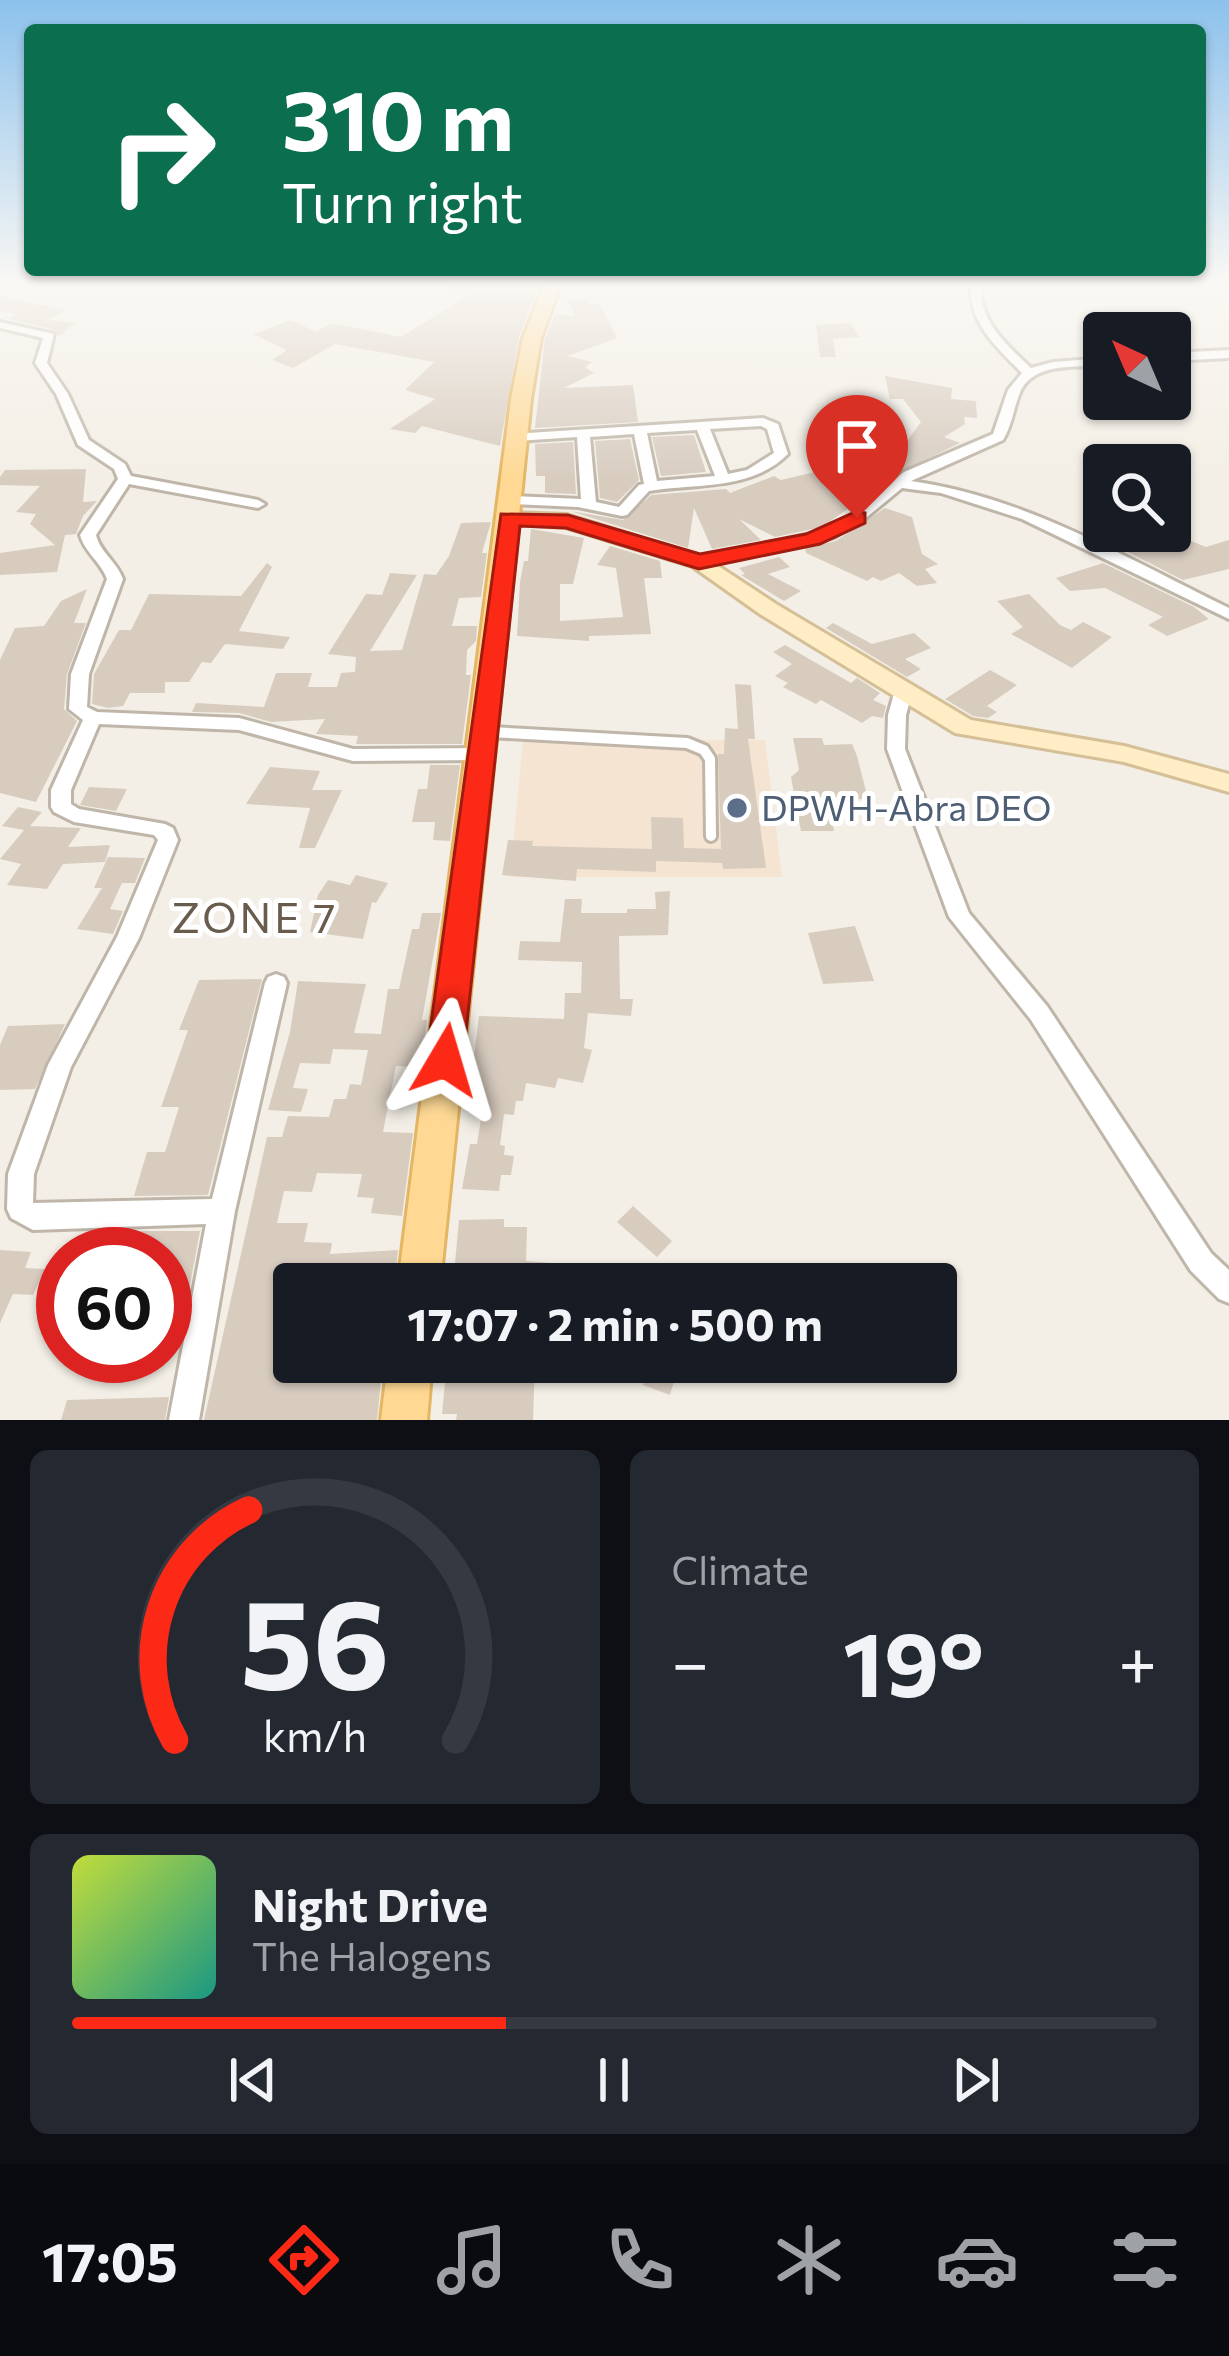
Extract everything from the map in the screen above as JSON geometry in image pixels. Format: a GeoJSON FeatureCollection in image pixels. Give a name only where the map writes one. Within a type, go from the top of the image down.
{"type":"FeatureCollection","features":[{"type":"Feature","properties":{"kind":"main road"},"geometry":{"type":"LineString","coordinates":[[421,1263],[531,347]]}},
{"type":"Feature","properties":{"kind":"main road"},"geometry":{"type":"LineString","coordinates":[[404,1420],[408,1383]]}},
{"type":"Feature","properties":{"kind":"street"},"geometry":{"type":"LineString","coordinates":[[46,347],[40,363],[62,394],[83,442],[120,467],[125,479]]}},
{"type":"Feature","properties":{"kind":"street"},"geometry":{"type":"LineString","coordinates":[[1003,347],[1029,373]]}},
{"type":"Feature","properties":{"kind":"street"},"geometry":{"type":"LineString","coordinates":[[1191,356],[1229,354]]}},
{"type":"Feature","properties":{"kind":"street"},"geometry":{"type":"LineString","coordinates":[[699,562],[829,534],[921,468],[998,437],[1015,386],[1029,373],[1083,365]]}},
{"type":"Feature","properties":{"kind":"street"},"geometry":{"type":"LineString","coordinates":[[511,509],[589,505],[622,512],[651,485],[723,478],[779,458],[772,427],[763,422],[517,436]]}},
{"type":"Feature","properties":{"kind":"street"},"geometry":{"type":"LineString","coordinates":[[702,425],[723,478]]}},
{"type":"Feature","properties":{"kind":"street"},"geometry":{"type":"LineString","coordinates":[[640,429],[651,485]]}},
{"type":"Feature","properties":{"kind":"street"},"geometry":{"type":"LineString","coordinates":[[583,432],[589,505]]}},
{"type":"Feature","properties":{"kind":"street"},"geometry":{"type":"LineString","coordinates":[[125,479],[258,504]]}},
{"type":"Feature","properties":{"kind":"street"},"geometry":{"type":"LineString","coordinates":[[125,479],[88,535],[115,579],[80,674],[78,709],[93,718],[239,724],[353,755],[483,743]]}},
{"type":"Feature","properties":{"kind":"street"},"geometry":{"type":"LineString","coordinates":[[898,483],[928,487],[1038,520],[1229,614]]}},
{"type":"Feature","properties":{"kind":"street"},"geometry":{"type":"LineString","coordinates":[[511,509],[568,521],[699,562],[768,609],[975,731],[1124,754],[1229,783]]}},
{"type":"Feature","properties":{"kind":"street"},"geometry":{"type":"LineString","coordinates":[[904,690],[896,749],[960,917],[1039,1013],[1201,1262],[1229,1289]]}},
{"type":"Feature","properties":{"kind":"street"},"geometry":{"type":"LineString","coordinates":[[93,718],[61,790],[62,807],[74,815],[158,829],[166,832],[168,840],[128,938],[61,1065],[21,1174],[20,1209],[34,1217],[222,1211]]}},
{"type":"Feature","properties":{"kind":"street"},"geometry":{"type":"LineString","coordinates":[[184,1420],[222,1211],[276,983]]}},
{"type":"Feature","properties":{"kind":"lane"},"geometry":{"type":"LineString","coordinates":[[483,743],[687,742],[704,750],[710,759],[711,836]]}},
{"type":"Feature","properties":{"kind":"shaded area"},"geometry":{"type":"Polygon","coordinates":[[[523,740],[765,740],[782,877],[510,877],[523,740]]]}},
{"type":"Feature","properties":{"kind":"building"},"geometry":{"type":"Polygon","coordinates":[[[281,347],[329,347],[293,368],[272,360],[287,350],[281,347]]]}},
{"type":"Feature","properties":{"kind":"building"},"geometry":{"type":"Polygon","coordinates":[[[353,347],[517,347],[500,446],[422,426],[415,433],[390,429],[435,399],[405,390],[434,362],[353,347]]]}},
{"type":"Feature","properties":{"kind":"building"},"geometry":{"type":"Polygon","coordinates":[[[544,347],[592,347],[568,356],[592,362],[585,367],[594,373],[564,388],[633,385],[638,422],[535,428],[544,347]]]}},
{"type":"Feature","properties":{"kind":"building"},"geometry":{"type":"Polygon","coordinates":[[[819,347],[834,347],[836,357],[820,357],[819,347]]]}},
{"type":"Feature","properties":{"kind":"building"},"geometry":{"type":"Polygon","coordinates":[[[885,376],[952,388],[951,399],[976,401],[977,418],[964,417],[965,424],[944,437],[960,443],[875,484],[879,487],[822,527],[775,537],[739,519],[761,540],[712,549],[694,508],[688,548],[570,511],[623,520],[651,495],[726,489],[730,493],[774,476],[781,480],[886,455],[881,434],[895,433],[903,446],[921,422],[903,399],[890,399],[885,376]]]}},
{"type":"Feature","properties":{"kind":"building"},"geometry":{"type":"Polygon","coordinates":[[[694,435],[706,472],[661,476],[652,437],[694,435]]]}},
{"type":"Feature","properties":{"kind":"building"},"geometry":{"type":"Polygon","coordinates":[[[630,439],[639,480],[617,502],[600,498],[595,441],[630,439]]]}},
{"type":"Feature","properties":{"kind":"building"},"geometry":{"type":"Polygon","coordinates":[[[573,442],[576,494],[545,493],[545,476],[536,476],[535,444],[573,442]]]}},
{"type":"Feature","properties":{"kind":"building"},"geometry":{"type":"Polygon","coordinates":[[[86,469],[83,502],[97,501],[83,516],[76,534],[65,535],[57,572],[0,575],[0,553],[55,545],[30,524],[36,514],[16,512],[40,486],[0,485],[5,470],[86,469]]]}},
{"type":"Feature","properties":{"kind":"building"},"geometry":{"type":"Polygon","coordinates":[[[885,508],[912,517],[922,554],[938,564],[925,569],[937,583],[917,586],[899,573],[867,581],[806,553],[805,548],[836,541],[885,508]]]}},
{"type":"Feature","properties":{"kind":"building"},"geometry":{"type":"Polygon","coordinates":[[[491,522],[482,553],[487,553],[481,597],[459,598],[452,626],[477,626],[476,641],[467,650],[466,675],[471,675],[462,744],[356,744],[358,736],[316,734],[325,719],[271,722],[239,713],[192,712],[196,703],[264,707],[276,673],[312,673],[308,687],[337,687],[341,673],[355,672],[356,657],[328,654],[366,594],[382,595],[390,573],[417,575],[370,651],[402,650],[424,574],[436,575],[461,523],[491,522]]]}},
{"type":"Feature","properties":{"kind":"building"},"geometry":{"type":"Polygon","coordinates":[[[531,529],[584,538],[573,584],[560,584],[560,621],[623,617],[616,568],[597,565],[610,546],[660,561],[662,578],[644,578],[651,634],[589,636],[589,641],[517,636],[520,582],[531,529]]]}},
{"type":"Feature","properties":{"kind":"building"},"geometry":{"type":"Polygon","coordinates":[[[1229,540],[1229,569],[1183,580],[1128,552],[1191,552],[1191,541],[1206,547],[1229,540]]]}},
{"type":"Feature","properties":{"kind":"building"},"geometry":{"type":"Polygon","coordinates":[[[779,557],[790,567],[768,574],[801,591],[784,601],[741,575],[745,574],[739,568],[779,557]]]}},
{"type":"Feature","properties":{"kind":"building"},"geometry":{"type":"Polygon","coordinates":[[[267,563],[272,567],[239,631],[290,637],[283,649],[225,644],[211,663],[202,662],[189,682],[165,682],[165,693],[130,693],[123,706],[92,704],[94,674],[119,630],[131,630],[149,594],[241,596],[267,563]]]}},
{"type":"Feature","properties":{"kind":"building"},"geometry":{"type":"Polygon","coordinates":[[[1103,563],[1194,607],[1209,619],[1167,636],[1148,625],[1163,617],[1105,588],[1070,591],[1056,578],[1103,563]]]}},
{"type":"Feature","properties":{"kind":"building"},"geometry":{"type":"Polygon","coordinates":[[[87,589],[74,623],[86,623],[67,674],[64,709],[77,721],[36,802],[0,793],[0,660],[15,628],[44,626],[61,601],[87,589]]]}},
{"type":"Feature","properties":{"kind":"building"},"geometry":{"type":"Polygon","coordinates":[[[1029,594],[1060,625],[1071,630],[1083,622],[1112,637],[1072,668],[1011,634],[1023,627],[997,601],[1029,594]]]}},
{"type":"Feature","properties":{"kind":"building"},"geometry":{"type":"Polygon","coordinates":[[[833,623],[872,644],[914,633],[931,648],[905,659],[921,669],[907,677],[826,628],[833,623]]]}},
{"type":"Feature","properties":{"kind":"building"},"geometry":{"type":"Polygon","coordinates":[[[785,645],[851,683],[857,678],[880,693],[873,700],[886,706],[883,718],[872,716],[862,723],[821,700],[816,704],[783,687],[788,683],[775,676],[792,664],[773,652],[785,645]]]}},
{"type":"Feature","properties":{"kind":"building"},"geometry":{"type":"Polygon","coordinates":[[[990,670],[1017,685],[987,706],[997,712],[988,718],[973,716],[945,699],[990,670]]]}},
{"type":"Feature","properties":{"kind":"building"},"geometry":{"type":"Polygon","coordinates":[[[735,684],[751,685],[755,739],[748,739],[766,868],[723,869],[722,863],[656,861],[656,872],[577,869],[576,881],[502,875],[508,840],[533,841],[532,846],[652,849],[651,817],[683,818],[684,848],[721,849],[718,754],[724,754],[725,728],[738,729],[735,684]]]}},
{"type":"Feature","properties":{"kind":"building"},"geometry":{"type":"Polygon","coordinates":[[[793,738],[822,738],[824,745],[852,744],[868,799],[828,800],[834,831],[801,831],[791,777],[799,770],[793,738]]]}},
{"type":"Feature","properties":{"kind":"building"},"geometry":{"type":"Polygon","coordinates":[[[430,765],[460,765],[450,841],[433,840],[435,822],[412,822],[418,789],[427,789],[430,765]]]}},
{"type":"Feature","properties":{"kind":"building"},"geometry":{"type":"Polygon","coordinates":[[[270,767],[320,771],[312,790],[342,790],[315,848],[299,848],[310,808],[246,804],[270,767]]]}},
{"type":"Feature","properties":{"kind":"building"},"geometry":{"type":"Polygon","coordinates":[[[89,787],[127,789],[116,811],[80,805],[89,787]]]}},
{"type":"Feature","properties":{"kind":"building"},"geometry":{"type":"Polygon","coordinates":[[[18,807],[42,812],[30,826],[81,828],[68,847],[110,845],[105,862],[63,864],[47,889],[7,885],[21,864],[0,859],[24,830],[2,826],[18,807]]]}},
{"type":"Feature","properties":{"kind":"building"},"geometry":{"type":"Polygon","coordinates":[[[108,857],[145,858],[135,883],[122,883],[110,909],[123,911],[113,934],[77,929],[102,888],[94,888],[108,857]]]}},
{"type":"Feature","properties":{"kind":"building"},"geometry":{"type":"Polygon","coordinates":[[[356,875],[388,883],[376,903],[372,902],[363,939],[310,932],[318,895],[328,880],[350,885],[356,875]]]}},
{"type":"Feature","properties":{"kind":"building"},"geometry":{"type":"Polygon","coordinates":[[[670,891],[668,935],[619,936],[620,999],[633,999],[631,1016],[588,1013],[584,1048],[592,1050],[583,1083],[558,1078],[555,1088],[526,1083],[514,1115],[504,1114],[500,1145],[505,1146],[504,1155],[514,1156],[511,1175],[501,1175],[499,1191],[462,1189],[470,1144],[477,1144],[482,1113],[467,1112],[479,1016],[564,1019],[565,993],[581,993],[582,962],[518,960],[520,941],[560,942],[565,899],[582,899],[581,913],[627,913],[627,909],[656,909],[655,892],[670,891]]]}},
{"type":"Feature","properties":{"kind":"building"},"geometry":{"type":"Polygon","coordinates":[[[422,913],[441,913],[422,1020],[427,1020],[421,1067],[396,1066],[383,1132],[413,1133],[402,1216],[371,1213],[374,1198],[357,1197],[362,1174],[317,1173],[312,1192],[284,1191],[277,1223],[308,1223],[304,1242],[332,1243],[330,1254],[398,1250],[396,1263],[273,1263],[273,1383],[381,1383],[377,1420],[204,1420],[267,1137],[282,1137],[288,1116],[329,1117],[334,1099],[346,1099],[350,1084],[361,1085],[368,1050],[333,1049],[330,1064],[300,1063],[293,1088],[308,1089],[301,1112],[268,1110],[290,1032],[298,981],[366,984],[354,1033],[381,1034],[388,989],[399,989],[412,929],[419,929],[422,913]]]}},
{"type":"Feature","properties":{"kind":"building"},"geometry":{"type":"Polygon","coordinates":[[[855,926],[874,981],[823,984],[808,933],[855,926]]]}},
{"type":"Feature","properties":{"kind":"building"},"geometry":{"type":"Polygon","coordinates":[[[262,979],[208,1195],[134,1196],[147,1152],[165,1152],[179,1107],[161,1107],[188,1030],[179,1030],[199,980],[262,979]]]}},
{"type":"Feature","properties":{"kind":"building"},"geometry":{"type":"Polygon","coordinates":[[[65,1024],[35,1089],[0,1090],[0,1045],[8,1026],[65,1024]]]}},
{"type":"Feature","properties":{"kind":"building"},"geometry":{"type":"Polygon","coordinates":[[[633,1206],[672,1241],[657,1257],[617,1222],[633,1206]]]}},
{"type":"Feature","properties":{"kind":"building"},"geometry":{"type":"Polygon","coordinates":[[[504,1219],[504,1227],[527,1227],[526,1261],[551,1263],[455,1263],[459,1220],[504,1219]]]}},
{"type":"Feature","properties":{"kind":"building"},"geometry":{"type":"Polygon","coordinates":[[[192,1231],[200,1231],[192,1274],[192,1231]]]}},
{"type":"Feature","properties":{"kind":"building"},"geometry":{"type":"Polygon","coordinates":[[[0,1250],[31,1252],[25,1268],[36,1269],[36,1288],[33,1295],[13,1294],[0,1323],[0,1250]]]}},
{"type":"Feature","properties":{"kind":"building"},"geometry":{"type":"Polygon","coordinates":[[[445,1383],[534,1383],[533,1420],[456,1420],[457,1414],[442,1414],[445,1383]]]}},
{"type":"Feature","properties":{"kind":"building"},"geometry":{"type":"Polygon","coordinates":[[[644,1383],[673,1383],[670,1395],[644,1383]]]}},
{"type":"Feature","properties":{"kind":"building"},"geometry":{"type":"Polygon","coordinates":[[[169,1397],[165,1420],[61,1420],[67,1400],[169,1397]]]}},
{"type":"Feature","properties":{"kind":"place","name":"DPWH-Abra DEO"},"geometry":{"type":"Point","coordinates":[737,808]}},
{"type":"Feature","properties":{"kind":"district","name":"ZONE 7"},"geometry":{"type":"Point","coordinates":[255,918]}},
{"type":"Feature","properties":{"kind":"route"},"geometry":{"type":"LineString","coordinates":[[445,1060],[509,519],[568,521],[699,562],[812,539],[857,518]]}}]}
